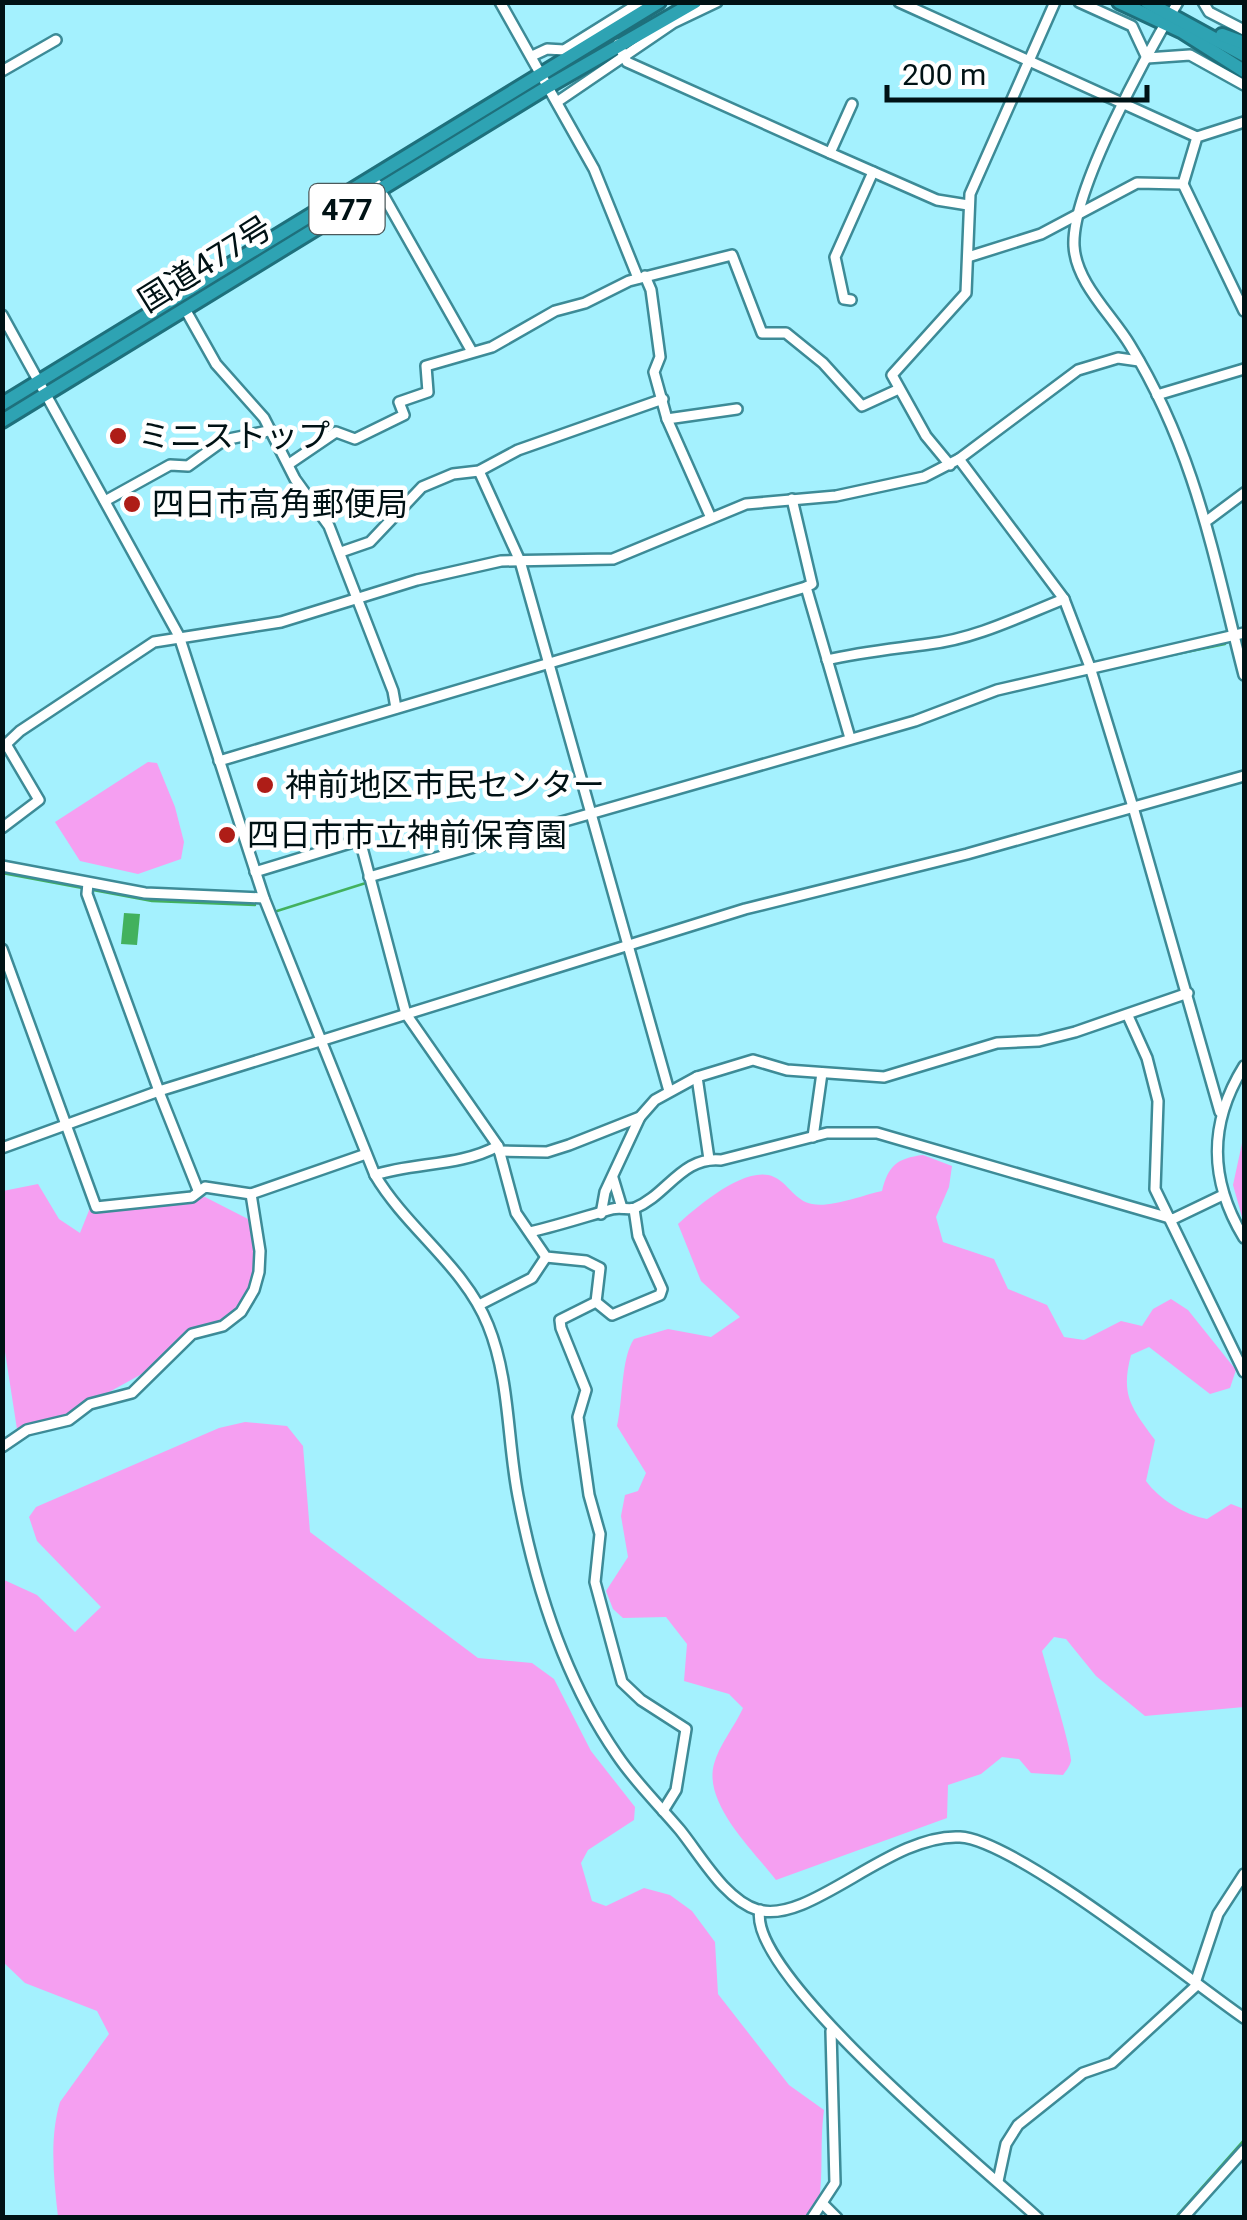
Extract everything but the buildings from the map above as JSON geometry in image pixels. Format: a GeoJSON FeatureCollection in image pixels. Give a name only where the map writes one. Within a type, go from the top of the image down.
{"type":"FeatureCollection","features":[{"type":"Feature","properties":{"kind":"highway","name":"国道477号"},"geometry":{"type":"LineString","coordinates":[[2,421],[43,388],[546,80],[659,2]]}},
{"type":"Feature","properties":{"kind":"highway","name":"国道477号"},"geometry":{"type":"LineString","coordinates":[[546,80],[620,49],[694,2]]}},
{"type":"Feature","properties":{"kind":"highway"},"geometry":{"type":"LineString","coordinates":[[1118,2],[1172,13],[1244,72]]}},
{"type":"Feature","properties":{"kind":"highway"},"geometry":{"type":"LineString","coordinates":[[1147,2],[1244,55]]}},
{"type":"Feature","properties":{"kind":"highway"},"geometry":{"type":"LineString","coordinates":[[1187,22],[1244,42]]}},
{"type":"Feature","properties":{"kind":"highway","name":"国道477号"},"geometry":{"type":"LineString","coordinates":[[2,404],[43,388],[185,309],[377,183]]}},
{"type":"Feature","properties":{"kind":"street"},"geometry":{"type":"LineString","coordinates":[[500,2],[546,80],[651,290],[660,357],[654,372],[667,418],[711,518]]}},
{"type":"Feature","properties":{"kind":"street"},"geometry":{"type":"LineString","coordinates":[[532,56],[547,49],[564,50],[641,2]]}},
{"type":"Feature","properties":{"kind":"street"},"geometry":{"type":"LineString","coordinates":[[557,102],[620,49],[717,2]]}},
{"type":"Feature","properties":{"kind":"street"},"geometry":{"type":"LineString","coordinates":[[898,2],[1197,138]]}},
{"type":"Feature","properties":{"kind":"street"},"geometry":{"type":"LineString","coordinates":[[1055,2],[968,206],[966,293],[892,375],[926,436],[954,462],[1064,600],[1090,667],[1133,807],[1220,1112]]}},
{"type":"Feature","properties":{"kind":"street"},"geometry":{"type":"LineString","coordinates":[[1078,2],[1132,26],[1147,58]]}},
{"type":"Feature","properties":{"kind":"street"},"geometry":{"type":"LineString","coordinates":[[1202,2],[1209,12],[1244,30]]}},
{"type":"Feature","properties":{"kind":"street"},"geometry":{"type":"LineString","coordinates":[[1172,13],[1147,58],[1075,219],[1077,262],[1139,361],[1188,457],[1239,634],[1244,674]]}},
{"type":"Feature","properties":{"kind":"street"},"geometry":{"type":"LineString","coordinates":[[2,71],[56,40]]}},
{"type":"Feature","properties":{"kind":"street"},"geometry":{"type":"LineString","coordinates":[[620,49],[627,62],[936,200],[968,206]]}},
{"type":"Feature","properties":{"kind":"street"},"geometry":{"type":"LineString","coordinates":[[1147,58],[1190,54],[1244,85]]}},
{"type":"Feature","properties":{"kind":"street"},"geometry":{"type":"LineString","coordinates":[[830,153],[852,104]]}},
{"type":"Feature","properties":{"kind":"street"},"geometry":{"type":"LineString","coordinates":[[1244,122],[1210,130],[1197,138],[1184,184],[1244,311]]}},
{"type":"Feature","properties":{"kind":"street"},"geometry":{"type":"LineString","coordinates":[[851,300],[844,299],[835,257],[873,172]]}},
{"type":"Feature","properties":{"kind":"street"},"geometry":{"type":"LineString","coordinates":[[377,183],[471,350]]}},
{"type":"Feature","properties":{"kind":"street"},"geometry":{"type":"LineString","coordinates":[[968,257],[1075,219],[1137,184],[1184,184]]}},
{"type":"Feature","properties":{"kind":"street"},"geometry":{"type":"LineString","coordinates":[[289,464],[336,432],[355,439],[404,416],[400,402],[428,392],[426,366],[492,347],[554,310],[585,303],[642,277],[732,255],[762,334],[786,333],[823,363],[862,406],[899,389]]}},
{"type":"Feature","properties":{"kind":"street"},"geometry":{"type":"LineString","coordinates":[[185,309],[216,364],[264,418],[340,552],[396,708]]}},
{"type":"Feature","properties":{"kind":"street"},"geometry":{"type":"LineString","coordinates":[[2,315],[180,636],[264,898],[375,1176],[399,1213],[479,1304],[502,1368],[518,1502],[568,1667],[583,1701],[618,1758],[733,1895],[760,1910],[795,1908],[900,1849],[933,1838],[966,1838],[1026,1864],[1244,2018]]}},
{"type":"Feature","properties":{"kind":"street"},"geometry":{"type":"LineString","coordinates":[[2,828],[40,800],[4,746],[154,642],[281,622],[417,580],[520,561],[613,559],[746,504],[887,488],[954,462],[1078,370],[1118,358],[1139,361]]}},
{"type":"Feature","properties":{"kind":"street"},"geometry":{"type":"LineString","coordinates":[[1157,395],[1244,369]]}},
{"type":"Feature","properties":{"kind":"street"},"geometry":{"type":"LineString","coordinates":[[340,552],[370,542],[422,487],[453,474],[479,471],[518,450],[662,399]]}},
{"type":"Feature","properties":{"kind":"street"},"geometry":{"type":"LineString","coordinates":[[667,418],[737,409]]}},
{"type":"Feature","properties":{"kind":"street"},"geometry":{"type":"LineString","coordinates":[[105,501],[170,465],[188,466],[224,440],[268,431]]}},
{"type":"Feature","properties":{"kind":"street"},"geometry":{"type":"LineString","coordinates":[[479,471],[520,561],[668,1091]]}},
{"type":"Feature","properties":{"kind":"street"},"geometry":{"type":"LineString","coordinates":[[1208,520],[1244,493]]}},
{"type":"Feature","properties":{"kind":"street"},"geometry":{"type":"LineString","coordinates":[[218,761],[338,730],[396,708],[806,587],[812,584],[792,499]]}},
{"type":"Feature","properties":{"kind":"street"},"geometry":{"type":"LineString","coordinates":[[806,587],[850,738]]}},
{"type":"Feature","properties":{"kind":"street"},"geometry":{"type":"LineString","coordinates":[[827,660],[892,646],[929,644],[1064,600]]}},
{"type":"Feature","properties":{"kind":"street"},"geometry":{"type":"LineString","coordinates":[[370,880],[850,738],[997,690],[1239,634]]}},
{"type":"Feature","properties":{"kind":"street"},"geometry":{"type":"LineString","coordinates":[[2,1148],[159,1091],[745,908],[1244,776]]}},
{"type":"Feature","properties":{"kind":"street"},"geometry":{"type":"LineString","coordinates":[[255,872],[360,840],[406,1014],[498,1148],[510,1197],[546,1258]]}},
{"type":"Feature","properties":{"kind":"street"},"geometry":{"type":"LineString","coordinates":[[2,866],[88,887],[176,896],[264,898]]}},
{"type":"Feature","properties":{"kind":"street"},"geometry":{"type":"LineString","coordinates":[[88,887],[198,1190]]}},
{"type":"Feature","properties":{"kind":"street"},"geometry":{"type":"LineString","coordinates":[[2,949],[96,1207],[192,1197],[198,1190]]}},
{"type":"Feature","properties":{"kind":"street"},"geometry":{"type":"LineString","coordinates":[[375,1176],[398,1167],[423,1168],[498,1148],[547,1152],[640,1117],[668,1091],[697,1077],[753,1060],[822,1074],[884,1078],[997,1043],[1040,1041],[1128,1016],[1188,993]]}},
{"type":"Feature","properties":{"kind":"street"},"geometry":{"type":"LineString","coordinates":[[1128,1016],[1147,1058],[1158,1101],[1155,1189],[1173,1219],[1244,1372]]}},
{"type":"Feature","properties":{"kind":"street"},"geometry":{"type":"LineString","coordinates":[[1244,1066],[1220,1112],[1215,1133],[1223,1194],[1244,1238]]}},
{"type":"Feature","properties":{"kind":"street"},"geometry":{"type":"LineString","coordinates":[[814,1137],[822,1074]]}},
{"type":"Feature","properties":{"kind":"street"},"geometry":{"type":"LineString","coordinates":[[697,1077],[709,1159]]}},
{"type":"Feature","properties":{"kind":"street"},"geometry":{"type":"LineString","coordinates":[[602,1214],[604,1192],[640,1117]]}},
{"type":"Feature","properties":{"kind":"street"},"geometry":{"type":"LineString","coordinates":[[530,1232],[622,1208],[634,1209],[675,1175],[709,1159],[814,1137],[878,1133],[1173,1219],[1223,1194]]}},
{"type":"Feature","properties":{"kind":"street"},"geometry":{"type":"LineString","coordinates":[[198,1190],[251,1194],[366,1154]]}},
{"type":"Feature","properties":{"kind":"street"},"geometry":{"type":"LineString","coordinates":[[613,1178],[622,1208]]}},
{"type":"Feature","properties":{"kind":"street"},"geometry":{"type":"LineString","coordinates":[[2,1446],[28,1430],[70,1420],[90,1404],[132,1393],[192,1334],[223,1326],[240,1312],[254,1290],[259,1272],[260,1251],[251,1194]]}},
{"type":"Feature","properties":{"kind":"street"},"geometry":{"type":"LineString","coordinates":[[596,1302],[612,1314],[660,1295],[662,1289],[638,1236],[634,1209]]}},
{"type":"Feature","properties":{"kind":"street"},"geometry":{"type":"LineString","coordinates":[[479,1304],[532,1278],[546,1258]]}},
{"type":"Feature","properties":{"kind":"street"},"geometry":{"type":"LineString","coordinates":[[546,1258],[596,1264],[602,1276],[596,1302]]}},
{"type":"Feature","properties":{"kind":"street"},"geometry":{"type":"LineString","coordinates":[[596,1302],[560,1320],[561,1328],[586,1390],[578,1417],[589,1495],[600,1534],[595,1582],[622,1682],[641,1700],[686,1728],[676,1790],[663,1811]]}},
{"type":"Feature","properties":{"kind":"street"},"geometry":{"type":"LineString","coordinates":[[998,2181],[1003,2154],[1018,2125],[1083,2073],[1112,2063],[1196,1984],[1218,1914],[1244,1874]]}},
{"type":"Feature","properties":{"kind":"street"},"geometry":{"type":"LineString","coordinates":[[760,1910],[761,1933],[831,2031],[1038,2218]]}},
{"type":"Feature","properties":{"kind":"street"},"geometry":{"type":"LineString","coordinates":[[812,2218],[824,2205],[835,2178],[831,2031]]}},
{"type":"Feature","properties":{"kind":"street"},"geometry":{"type":"LineString","coordinates":[[1183,2218],[1244,2150]]}},
{"type":"Feature","properties":{"kind":"street"},"geometry":{"type":"LineString","coordinates":[[824,2205],[837,2218]]}},
{"type":"Feature","properties":{"kind":"shaded area"},"geometry":{"type":"Polygon","coordinates":[[[148,762],[157,763],[175,807],[184,842],[181,859],[138,874],[80,861],[55,822],[148,762]]]}},
{"type":"Feature","properties":{"kind":"shaded area"},"geometry":{"type":"Polygon","coordinates":[[[124,913],[140,914],[137,945],[121,944],[124,913]]]}},
{"type":"Feature","properties":{"kind":"shaded area"},"geometry":{"type":"Polygon","coordinates":[[[1244,1134],[1244,1224],[1233,1185],[1244,1134]]]}},
{"type":"Feature","properties":{"kind":"shaded area"},"geometry":{"type":"Polygon","coordinates":[[[923,1155],[952,1166],[949,1187],[936,1217],[943,1242],[994,1259],[1008,1289],[1047,1305],[1064,1337],[1084,1340],[1121,1321],[1142,1326],[1153,1309],[1171,1299],[1188,1310],[1236,1370],[1230,1388],[1210,1394],[1149,1347],[1131,1355],[1127,1381],[1134,1410],[1155,1440],[1146,1481],[1151,1488],[1181,1510],[1207,1519],[1231,1504],[1244,1509],[1244,1707],[1145,1716],[1096,1676],[1066,1639],[1054,1637],[1042,1651],[1070,1755],[1063,1775],[1031,1773],[1019,1759],[1002,1757],[981,1774],[948,1785],[947,1818],[776,1880],[733,1826],[716,1795],[716,1757],[743,1708],[729,1694],[684,1681],[687,1644],[666,1617],[623,1618],[613,1609],[606,1591],[628,1557],[621,1516],[625,1495],[638,1491],[646,1473],[617,1426],[627,1357],[634,1339],[668,1329],[711,1337],[740,1317],[701,1281],[678,1224],[709,1198],[750,1176],[763,1175],[779,1180],[806,1202],[837,1203],[882,1191],[895,1165],[923,1155]]]}},
{"type":"Feature","properties":{"kind":"shaded area"},"geometry":{"type":"Polygon","coordinates":[[[38,1184],[59,1219],[80,1233],[90,1208],[205,1197],[248,1219],[259,1271],[250,1297],[167,1360],[19,1442],[3,1339],[3,1191],[38,1184]]]}},
{"type":"Feature","properties":{"kind":"shaded area"},"geometry":{"type":"Polygon","coordinates":[[[245,1422],[287,1426],[303,1446],[310,1532],[478,1658],[532,1663],[554,1679],[591,1751],[635,1807],[634,1820],[588,1850],[581,1863],[592,1901],[606,1906],[644,1888],[670,1895],[692,1911],[715,1942],[718,1994],[789,2085],[824,2110],[816,2217],[58,2217],[53,2145],[60,2102],[109,2034],[97,2011],[25,1983],[3,1962],[2,1579],[37,1595],[75,1632],[101,1607],[37,1541],[29,1517],[36,1507],[219,1428],[245,1422]]]}},
{"type":"Feature","properties":{"kind":"waterway"},"geometry":{"type":"LineString","coordinates":[[1148,660],[1225,644]]}},
{"type":"Feature","properties":{"kind":"waterway"},"geometry":{"type":"LineString","coordinates":[[858,742],[874,737]]}},
{"type":"Feature","properties":{"kind":"waterway"},"geometry":{"type":"LineString","coordinates":[[2,873],[152,901],[255,905]]}},
{"type":"Feature","properties":{"kind":"waterway"},"geometry":{"type":"LineString","coordinates":[[277,911],[388,876]]}},
{"type":"Feature","properties":{"kind":"waterway"},"geometry":{"type":"LineString","coordinates":[[1175,2218],[1244,2140]]}},
{"type":"Feature","properties":{"kind":"place","name":"ミニストップ"},"geometry":{"type":"Point","coordinates":[118,436]}},
{"type":"Feature","properties":{"kind":"place","name":"四日市高角郵便局"},"geometry":{"type":"Point","coordinates":[132,504]}},
{"type":"Feature","properties":{"kind":"place","name":"神前地区市民センター"},"geometry":{"type":"Point","coordinates":[265,785]}},
{"type":"Feature","properties":{"kind":"place","name":"四日市市立神前保育園"},"geometry":{"type":"Point","coordinates":[227,835]}}]}
